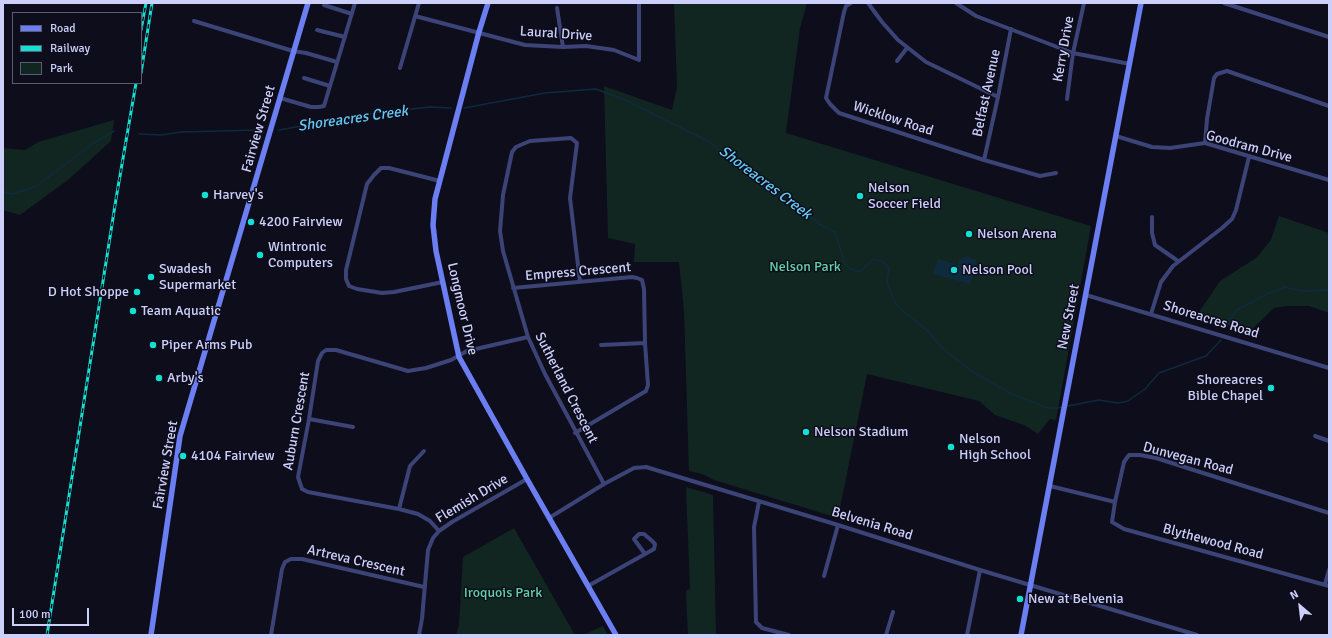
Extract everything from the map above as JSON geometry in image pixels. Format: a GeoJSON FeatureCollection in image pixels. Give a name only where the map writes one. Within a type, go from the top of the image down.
{"type":"FeatureCollection","features":[{"type":"Feature","properties":{"kind":"main road","name":"Fairview Street"},"geometry":{"type":"LineString","coordinates":[[151,635],[180,436],[308,3]]}},
{"type":"Feature","properties":{"kind":"main road","name":"Longmoor Drive"},"geometry":{"type":"LineString","coordinates":[[488,3],[435,199],[433,225],[443,282],[459,357],[526,479],[616,635]]}},
{"type":"Feature","properties":{"kind":"main road","name":"New Street"},"geometry":{"type":"LineString","coordinates":[[1022,635],[1141,3]]}},
{"type":"Feature","properties":{"kind":"street"},"geometry":{"type":"LineString","coordinates":[[280,98],[303,105],[319,107],[324,106],[355,3]]}},
{"type":"Feature","properties":{"kind":"street"},"geometry":{"type":"LineString","coordinates":[[400,68],[419,3]]}},
{"type":"Feature","properties":{"kind":"street","name":"Laural Drive"},"geometry":{"type":"LineString","coordinates":[[415,16],[525,45],[562,47],[586,46],[614,50],[640,60],[639,3]]}},
{"type":"Feature","properties":{"kind":"street","name":"Wicklow Road"},"geometry":{"type":"LineString","coordinates":[[851,3],[846,6],[844,12],[826,98],[839,113],[984,160],[1040,176],[1056,173]]}},
{"type":"Feature","properties":{"kind":"street"},"geometry":{"type":"LineString","coordinates":[[868,3],[882,22],[907,48],[926,62],[998,98]]}},
{"type":"Feature","properties":{"kind":"street"},"geometry":{"type":"LineString","coordinates":[[956,3],[976,16],[1073,53],[1130,64]]}},
{"type":"Feature","properties":{"kind":"street","name":"Kerry Drive"},"geometry":{"type":"LineString","coordinates":[[1067,100],[1073,53],[1084,3]]}},
{"type":"Feature","properties":{"kind":"street"},"geometry":{"type":"LineString","coordinates":[[1224,3],[1329,37]]}},
{"type":"Feature","properties":{"kind":"street"},"geometry":{"type":"LineString","coordinates":[[324,5],[352,14]]}},
{"type":"Feature","properties":{"kind":"street"},"geometry":{"type":"LineString","coordinates":[[557,8],[562,47]]}},
{"type":"Feature","properties":{"kind":"street"},"geometry":{"type":"LineString","coordinates":[[194,21],[293,51],[338,62]]}},
{"type":"Feature","properties":{"kind":"street","name":"Belfast Avenue"},"geometry":{"type":"LineString","coordinates":[[984,160],[1011,29]]}},
{"type":"Feature","properties":{"kind":"street"},"geometry":{"type":"LineString","coordinates":[[317,30],[345,37]]}},
{"type":"Feature","properties":{"kind":"street"},"geometry":{"type":"LineString","coordinates":[[897,61],[907,48]]}},
{"type":"Feature","properties":{"kind":"street"},"geometry":{"type":"LineString","coordinates":[[1205,143],[1207,119],[1214,78],[1217,74],[1227,71],[1329,106]]}},
{"type":"Feature","properties":{"kind":"street"},"geometry":{"type":"LineString","coordinates":[[304,78],[330,86]]}},
{"type":"Feature","properties":{"kind":"street","name":"Goodram Drive"},"geometry":{"type":"LineString","coordinates":[[1116,136],[1152,147],[1170,148],[1205,143],[1329,180]]}},
{"type":"Feature","properties":{"kind":"street","name":"Sutherland Crescent"},"geometry":{"type":"LineString","coordinates":[[580,282],[570,198],[576,143],[571,138],[530,142],[516,147],[512,152],[503,195],[500,231],[503,252],[528,336],[545,374],[604,484]]}},
{"type":"Feature","properties":{"kind":"street"},"geometry":{"type":"LineString","coordinates":[[1152,314],[1161,282],[1178,261],[1222,228],[1232,218],[1236,210],[1249,156]]}},
{"type":"Feature","properties":{"kind":"street"},"geometry":{"type":"LineString","coordinates":[[440,181],[389,168],[381,168],[374,175],[367,184],[346,270],[346,278],[349,286],[357,289],[382,293],[443,282]]}},
{"type":"Feature","properties":{"kind":"street"},"geometry":{"type":"LineString","coordinates":[[1152,217],[1152,232],[1155,245],[1178,261]]}},
{"type":"Feature","properties":{"kind":"street","name":"Empress Crescent"},"geometry":{"type":"LineString","coordinates":[[513,288],[632,277],[642,280],[644,289],[645,343],[648,385],[646,391],[575,432]]}},
{"type":"Feature","properties":{"kind":"street","name":"Shoreacres Road"},"geometry":{"type":"LineString","coordinates":[[1086,295],[1329,368]]}},
{"type":"Feature","properties":{"kind":"street"},"geometry":{"type":"LineString","coordinates":[[459,357],[467,351],[528,336]]}},
{"type":"Feature","properties":{"kind":"street"},"geometry":{"type":"LineString","coordinates":[[601,345],[645,343]]}},
{"type":"Feature","properties":{"kind":"street","name":"Auburn Crescent"},"geometry":{"type":"LineString","coordinates":[[439,531],[430,521],[418,514],[308,492],[302,488],[298,477],[318,361],[322,353],[326,350],[336,350],[408,371],[426,368],[459,357]]}},
{"type":"Feature","properties":{"kind":"street"},"geometry":{"type":"LineString","coordinates":[[309,419],[353,427]]}},
{"type":"Feature","properties":{"kind":"street"},"geometry":{"type":"LineString","coordinates":[[1316,436],[1329,441]]}},
{"type":"Feature","properties":{"kind":"street"},"geometry":{"type":"LineString","coordinates":[[399,509],[410,466],[424,451]]}},
{"type":"Feature","properties":{"kind":"street","name":"Dunvegan Road"},"geometry":{"type":"LineString","coordinates":[[1115,502],[1124,462],[1129,455],[1156,458],[1329,513]]}},
{"type":"Feature","properties":{"kind":"street","name":"Belvenia Road"},"geometry":{"type":"LineString","coordinates":[[549,518],[604,484],[634,468],[646,467],[1197,635]]}},
{"type":"Feature","properties":{"kind":"street","name":"Flemish Drive"},"geometry":{"type":"LineString","coordinates":[[419,635],[422,619],[428,550],[433,538],[439,531],[452,522],[526,479]]}},
{"type":"Feature","properties":{"kind":"street"},"geometry":{"type":"LineString","coordinates":[[1050,486],[1115,502]]}},
{"type":"Feature","properties":{"kind":"street"},"geometry":{"type":"LineString","coordinates":[[759,502],[754,527],[756,622],[762,628],[789,635]]}},
{"type":"Feature","properties":{"kind":"street","name":"Blythewood Road"},"geometry":{"type":"LineString","coordinates":[[1115,502],[1112,522],[1124,529],[1327,585]]}},
{"type":"Feature","properties":{"kind":"street"},"geometry":{"type":"LineString","coordinates":[[824,576],[838,525]]}},
{"type":"Feature","properties":{"kind":"street"},"geometry":{"type":"LineString","coordinates":[[588,586],[654,549],[654,544],[644,534],[639,534],[634,539],[645,554]]}},
{"type":"Feature","properties":{"kind":"street","name":"Artreva Crescent"},"geometry":{"type":"LineString","coordinates":[[271,635],[282,569],[285,562],[291,559],[302,559],[424,587]]}},
{"type":"Feature","properties":{"kind":"street"},"geometry":{"type":"LineString","coordinates":[[967,635],[980,570]]}},
{"type":"Feature","properties":{"kind":"street"},"geometry":{"type":"LineString","coordinates":[[1327,585],[1329,570]]}},
{"type":"Feature","properties":{"kind":"street"},"geometry":{"type":"LineString","coordinates":[[886,635],[893,612]]}},
{"type":"Feature","properties":{"kind":"green space","name":"Nelson Park"},"geometry":{"type":"Polygon","coordinates":[[[674,3],[807,3],[800,28],[786,133],[1091,226],[1056,420],[1050,419],[1038,434],[1024,425],[995,415],[979,401],[867,374],[838,518],[689,471],[684,311],[679,262],[634,262],[635,244],[608,238],[604,86],[672,110],[677,87],[674,3]]]}},
{"type":"Feature","properties":{"kind":"green space"},"geometry":{"type":"Polygon","coordinates":[[[114,120],[111,141],[68,180],[20,215],[3,210],[3,148],[25,150],[38,142],[114,120]]]}},
{"type":"Feature","properties":{"kind":"green space"},"geometry":{"type":"Polygon","coordinates":[[[1279,216],[1329,233],[1329,313],[1309,306],[1274,308],[1248,333],[1197,315],[1220,281],[1256,258],[1271,240],[1279,216]]]}},
{"type":"Feature","properties":{"kind":"green space"},"geometry":{"type":"Polygon","coordinates":[[[686,487],[713,495],[716,635],[688,635],[686,593],[687,590],[690,589],[686,487]]]}},
{"type":"Feature","properties":{"kind":"green space","name":"Iroquois Park"},"geometry":{"type":"Polygon","coordinates":[[[514,528],[575,635],[456,635],[459,625],[463,557],[514,528]]]}},
{"type":"Feature","properties":{"kind":"green space"},"geometry":{"type":"Polygon","coordinates":[[[603,626],[608,635],[583,635],[603,626]]]}},
{"type":"Feature","properties":{"kind":"water","name":"Nelson Pool"},"geometry":{"type":"Polygon","coordinates":[[[966,256],[976,260],[970,284],[933,274],[938,259],[959,265],[959,260],[966,256]]]}},
{"type":"Feature","properties":{"kind":"waterway","name":"Shoreacres Creek"},"geometry":{"type":"LineString","coordinates":[[464,108],[545,93],[596,89],[625,100],[708,141],[793,208],[835,232],[845,264],[850,269],[859,272],[874,259],[883,262],[889,268],[887,282],[898,307],[928,331],[942,348],[973,372],[1010,393],[1047,408],[1057,408],[1099,400],[1118,403],[1128,401],[1145,389],[1159,373],[1206,356],[1221,340]]}},
{"type":"Feature","properties":{"kind":"waterway","name":"Shoreacres Creek"},"geometry":{"type":"LineString","coordinates":[[279,130],[379,112],[431,107],[451,108]]}},
{"type":"Feature","properties":{"kind":"waterway","name":"Shoreacres Creek"},"geometry":{"type":"LineString","coordinates":[[139,134],[161,135],[181,132],[258,130]]}},
{"type":"Feature","properties":{"kind":"waterway","name":"Shoreacres Creek"},"geometry":{"type":"LineString","coordinates":[[3,191],[11,194],[35,187],[92,144],[114,131]]}},
{"type":"Feature","properties":{"kind":"waterway","name":"Shoreacres Creek"},"geometry":{"type":"LineString","coordinates":[[1227,324],[1237,310],[1269,293],[1285,287],[1301,291],[1329,290]]}},
{"type":"Feature","properties":{"kind":"railway"},"geometry":{"type":"LineString","coordinates":[[142,25],[146,3]]}},
{"type":"Feature","properties":{"kind":"railway"},"geometry":{"type":"LineString","coordinates":[[142,67],[152,3]]}},
{"type":"Feature","properties":{"kind":"railway"},"geometry":{"type":"LineString","coordinates":[[47,635],[116,199],[136,84]]}},
{"type":"Feature","properties":{"kind":"place","name":"Harvey's"},"geometry":{"type":"Point","coordinates":[205,195]}},
{"type":"Feature","properties":{"kind":"place","name":"Nelson Soccer Field"},"geometry":{"type":"Point","coordinates":[860,196]}},
{"type":"Feature","properties":{"kind":"place","name":"4200 Fairview"},"geometry":{"type":"Point","coordinates":[251,222]}},
{"type":"Feature","properties":{"kind":"place","name":"Nelson Arena"},"geometry":{"type":"Point","coordinates":[969,234]}},
{"type":"Feature","properties":{"kind":"place","name":"Wintronic Computers"},"geometry":{"type":"Point","coordinates":[260,255]}},
{"type":"Feature","properties":{"kind":"place","name":"Nelson Pool"},"geometry":{"type":"Point","coordinates":[954,270]}},
{"type":"Feature","properties":{"kind":"place","name":"Swadesh Supermarket"},"geometry":{"type":"Point","coordinates":[151,277]}},
{"type":"Feature","properties":{"kind":"place","name":"D Hot Shoppe"},"geometry":{"type":"Point","coordinates":[137,292]}},
{"type":"Feature","properties":{"kind":"place","name":"Team Aquatic"},"geometry":{"type":"Point","coordinates":[133,311]}},
{"type":"Feature","properties":{"kind":"place","name":"Piper Arms Pub"},"geometry":{"type":"Point","coordinates":[153,345]}},
{"type":"Feature","properties":{"kind":"place","name":"Arby's"},"geometry":{"type":"Point","coordinates":[159,378]}},
{"type":"Feature","properties":{"kind":"place","name":"Shoreacres Bible Chapel"},"geometry":{"type":"Point","coordinates":[1271,388]}},
{"type":"Feature","properties":{"kind":"place","name":"Nelson Stadium"},"geometry":{"type":"Point","coordinates":[806,432]}},
{"type":"Feature","properties":{"kind":"place","name":"Nelson High School"},"geometry":{"type":"Point","coordinates":[951,447]}},
{"type":"Feature","properties":{"kind":"place","name":"4104 Fairview"},"geometry":{"type":"Point","coordinates":[183,456]}},
{"type":"Feature","properties":{"kind":"place","name":"New at Belvenia"},"geometry":{"type":"Point","coordinates":[1020,599]}}]}
